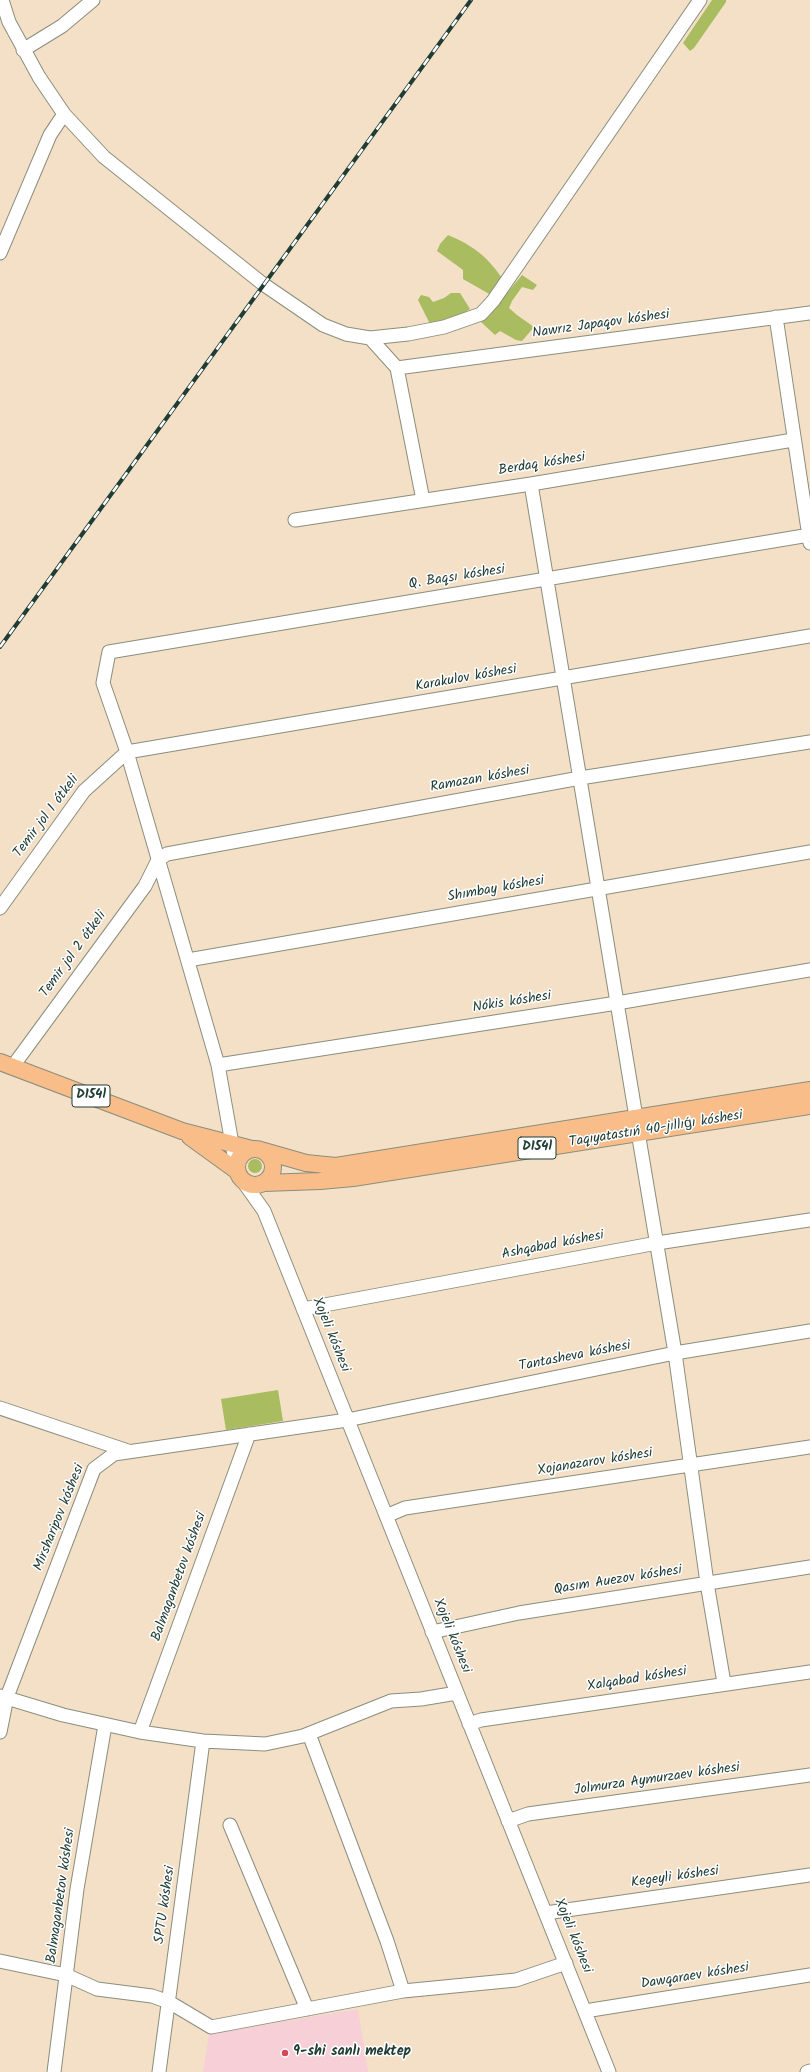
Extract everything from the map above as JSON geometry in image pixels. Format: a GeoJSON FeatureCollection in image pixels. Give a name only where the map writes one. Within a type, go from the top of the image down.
{"type":"FeatureCollection","features":[{"type":"Feature","properties":{"kind":"main road","name":"D154l"},"geometry":{"type":"LineString","coordinates":[[6,1064],[182,1131],[258,1150]]}},
{"type":"Feature","properties":{"kind":"main road","name":"Taqıyatastıń 40-jıllıǵı kóshesi"},"geometry":{"type":"LineString","coordinates":[[264,1183],[353,1178],[637,1125],[810,1090]]}},
{"type":"Feature","properties":{"kind":"main road","name":"Taqıyatastıń 40-jıllıǵı kóshesi"},"geometry":{"type":"LineString","coordinates":[[258,1150],[306,1163],[336,1166],[637,1125],[810,1106]]}},
{"type":"Feature","properties":{"kind":"main road","name":"D154l"},"geometry":{"type":"LineString","coordinates":[[182,1131],[253,1185],[264,1183]]}},
{"type":"Feature","properties":{"kind":"main road"},"geometry":{"type":"LineString","coordinates":[[238,1173],[243,1153],[258,1150],[272,1161],[272,1173],[264,1183]]}},
{"type":"Feature","properties":{"kind":"street"},"geometry":{"type":"LineString","coordinates":[[2,0],[5,22],[39,77],[64,114],[104,158],[266,287],[323,325],[346,334],[370,338],[444,327],[481,314],[493,301],[700,0]]}},
{"type":"Feature","properties":{"kind":"street"},"geometry":{"type":"LineString","coordinates":[[23,50],[62,26],[93,0]]}},
{"type":"Feature","properties":{"kind":"street"},"geometry":{"type":"LineString","coordinates":[[0,253],[50,135],[64,114]]}},
{"type":"Feature","properties":{"kind":"street","name":"Nawrız Japaqov kóshesi"},"geometry":{"type":"LineString","coordinates":[[397,368],[810,313]]}},
{"type":"Feature","properties":{"kind":"street"},"geometry":{"type":"LineString","coordinates":[[776,317],[793,440],[810,538]]}},
{"type":"Feature","properties":{"kind":"street"},"geometry":{"type":"LineString","coordinates":[[370,338],[397,368],[423,500]]}},
{"type":"Feature","properties":{"kind":"street","name":"Berdaq kóshesi"},"geometry":{"type":"LineString","coordinates":[[295,520],[531,484],[793,440]]}},
{"type":"Feature","properties":{"kind":"street"},"geometry":{"type":"LineString","coordinates":[[531,484],[675,1353],[707,1584],[724,1683]]}},
{"type":"Feature","properties":{"kind":"street","name":"Q. Baqsı kóshesi"},"geometry":{"type":"LineString","coordinates":[[127,752],[102,683],[109,652],[810,538]]}},
{"type":"Feature","properties":{"kind":"street","name":"Karakulov kóshesi"},"geometry":{"type":"LineString","coordinates":[[127,752],[810,636]]}},
{"type":"Feature","properties":{"kind":"street","name":"Ramazan kóshesi"},"geometry":{"type":"LineString","coordinates":[[158,860],[167,854],[580,778],[810,742]]}},
{"type":"Feature","properties":{"kind":"street"},"geometry":{"type":"LineString","coordinates":[[127,752],[218,1065],[238,1173],[264,1211]]}},
{"type":"Feature","properties":{"kind":"street","name":"Temir jol 1 ótkeli"},"geometry":{"type":"LineString","coordinates":[[0,908],[84,791],[127,752]]}},
{"type":"Feature","properties":{"kind":"street","name":"Shımbay kóshesi"},"geometry":{"type":"LineString","coordinates":[[188,960],[810,852]]}},
{"type":"Feature","properties":{"kind":"street","name":"Temir jol 2 ótkeli"},"geometry":{"type":"LineString","coordinates":[[6,1064],[145,886],[158,860]]}},
{"type":"Feature","properties":{"kind":"street","name":"Nókis kóshesi"},"geometry":{"type":"LineString","coordinates":[[218,1065],[617,1003],[810,970]]}},
{"type":"Feature","properties":{"kind":"street"},"geometry":{"type":"LineString","coordinates":[[264,1183],[262,1198],[264,1211]]}},
{"type":"Feature","properties":{"kind":"street","name":"Xojeli kóshesi"},"geometry":{"type":"LineString","coordinates":[[264,1211],[609,2072]]}},
{"type":"Feature","properties":{"kind":"street","name":"Ashqabad kóshesi"},"geometry":{"type":"LineString","coordinates":[[303,1309],[657,1243],[810,1220]]}},
{"type":"Feature","properties":{"kind":"street","name":"Tantasheva kóshesi"},"geometry":{"type":"LineString","coordinates":[[347,1420],[675,1353],[810,1331]]}},
{"type":"Feature","properties":{"kind":"street"},"geometry":{"type":"LineString","coordinates":[[0,1408],[130,1451]]}},
{"type":"Feature","properties":{"kind":"street","name":"Mirsharipov kóshesi"},"geometry":{"type":"LineString","coordinates":[[0,1732],[3,1696],[94,1469],[114,1454],[347,1420]]}},
{"type":"Feature","properties":{"kind":"street","name":"Balmaganbetov kóshesi"},"geometry":{"type":"LineString","coordinates":[[140,1732],[249,1434]]}},
{"type":"Feature","properties":{"kind":"street","name":"Xojanazarov kóshesi"},"geometry":{"type":"LineString","coordinates":[[386,1516],[405,1508],[810,1447]]}},
{"type":"Feature","properties":{"kind":"street","name":"Qasım Auezov kóshesi"},"geometry":{"type":"LineString","coordinates":[[432,1632],[519,1613],[810,1568]]}},
{"type":"Feature","properties":{"kind":"street","name":"Xalqabad kóshesi"},"geometry":{"type":"LineString","coordinates":[[469,1724],[481,1720],[724,1683],[810,1672]]}},
{"type":"Feature","properties":{"kind":"street"},"geometry":{"type":"LineString","coordinates":[[3,1696],[63,1715],[140,1732],[204,1741],[265,1744],[309,1734],[391,1701],[421,1699],[457,1693]]}},
{"type":"Feature","properties":{"kind":"street","name":"Balmaganbetov kóshesi"},"geometry":{"type":"LineString","coordinates":[[54,2072],[77,1889],[105,1725]]}},
{"type":"Feature","properties":{"kind":"street"},"geometry":{"type":"LineString","coordinates":[[309,1734],[387,1941],[403,1991]]}},
{"type":"Feature","properties":{"kind":"street","name":"SPTU kóshesi"},"geometry":{"type":"LineString","coordinates":[[159,2072],[204,1741]]}},
{"type":"Feature","properties":{"kind":"street","name":"Jolmurza Aymurzaev kóshesi"},"geometry":{"type":"LineString","coordinates":[[508,1821],[528,1814],[810,1775]]}},
{"type":"Feature","properties":{"kind":"street"},"geometry":{"type":"LineString","coordinates":[[230,1825],[307,2009]]}},
{"type":"Feature","properties":{"kind":"street","name":"Kegeyli kóshesi"},"geometry":{"type":"LineString","coordinates":[[546,1913],[810,1875]]}},
{"type":"Feature","properties":{"kind":"street"},"geometry":{"type":"LineString","coordinates":[[0,1960],[66,1975],[97,1989],[152,1996],[169,2002],[211,2027],[403,1991],[516,1980],[566,1963]]}},
{"type":"Feature","properties":{"kind":"street","name":"Dawqaraev kóshesi"},"geometry":{"type":"LineString","coordinates":[[585,2011],[810,1975]]}},
{"type":"Feature","properties":{"kind":"shaded area","name":"9-shi sanlı mektep"},"geometry":{"type":"Polygon","coordinates":[[[358,2009],[368,2072],[203,2072],[209,2034],[358,2009]]]}},
{"type":"Feature","properties":{"kind":"green space"},"geometry":{"type":"Polygon","coordinates":[[[712,0],[726,0],[726,2],[694,48],[690,51],[683,43],[712,0]]]}},
{"type":"Feature","properties":{"kind":"green space"},"geometry":{"type":"Polygon","coordinates":[[[448,235],[472,247],[485,257],[502,278],[491,295],[463,279],[463,270],[437,251],[440,244],[448,235]]]}},
{"type":"Feature","properties":{"kind":"green space"},"geometry":{"type":"Polygon","coordinates":[[[522,275],[537,285],[533,290],[522,287],[509,308],[534,327],[522,341],[516,340],[500,331],[495,335],[481,322],[522,275]]]}},
{"type":"Feature","properties":{"kind":"green space"},"geometry":{"type":"Polygon","coordinates":[[[451,293],[460,293],[470,309],[462,314],[430,324],[418,300],[421,295],[429,297],[433,302],[444,298],[451,293]]]}},
{"type":"Feature","properties":{"kind":"green space"},"geometry":{"type":"Polygon","coordinates":[[[252,1159],[258,1159],[262,1163],[262,1169],[258,1173],[252,1173],[248,1169],[248,1163],[252,1159]]]}},
{"type":"Feature","properties":{"kind":"green space"},"geometry":{"type":"Polygon","coordinates":[[[278,1390],[283,1421],[226,1430],[221,1399],[278,1390]]]}},
{"type":"Feature","properties":{"kind":"railway"},"geometry":{"type":"LineString","coordinates":[[0,647],[471,0]]}},
{"type":"Feature","properties":{"kind":"place","name":"9-shi sanlı mektep"},"geometry":{"type":"Point","coordinates":[285,2053]}}]}
